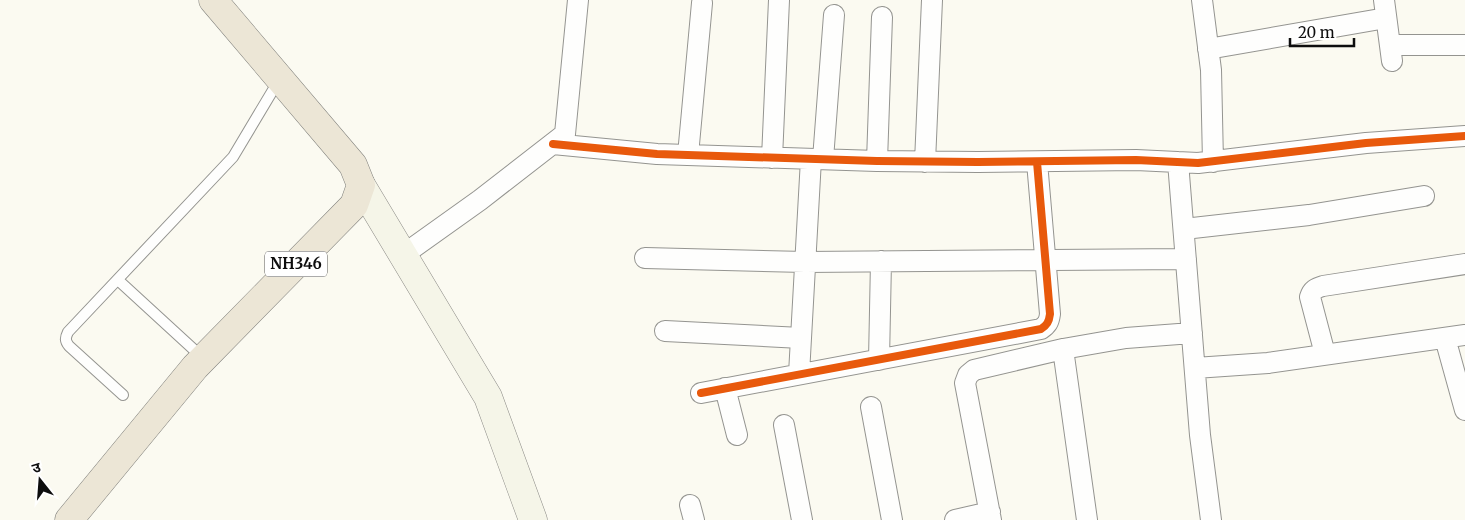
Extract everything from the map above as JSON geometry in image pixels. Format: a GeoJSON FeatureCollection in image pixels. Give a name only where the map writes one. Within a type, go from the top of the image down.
{"type":"FeatureCollection","features":[{"type":"Feature","properties":{"kind":"highway"},"geometry":{"type":"LineString","coordinates":[[213,0],[352,165],[361,185]]}},
{"type":"Feature","properties":{"kind":"highway","name":"NH346"},"geometry":{"type":"LineString","coordinates":[[69,520],[204,359],[354,205],[361,185]]}},
{"type":"Feature","properties":{"kind":"main road"},"geometry":{"type":"LineString","coordinates":[[361,185],[488,397],[533,520]]}},
{"type":"Feature","properties":{"kind":"street"},"geometry":{"type":"LineString","coordinates":[[403,255],[480,200],[565,134],[578,0]]}},
{"type":"Feature","properties":{"kind":"street"},"geometry":{"type":"LineString","coordinates":[[772,158],[779,0]]}},
{"type":"Feature","properties":{"kind":"street"},"geometry":{"type":"LineString","coordinates":[[925,162],[932,0]]}},
{"type":"Feature","properties":{"kind":"street"},"geometry":{"type":"LineString","coordinates":[[1202,0],[1211,70],[1213,162]]}},
{"type":"Feature","properties":{"kind":"street"},"geometry":{"type":"LineString","coordinates":[[688,155],[702,3]]}},
{"type":"Feature","properties":{"kind":"street"},"geometry":{"type":"LineString","coordinates":[[1208,48],[1385,9],[1391,53],[1465,45]]}},
{"type":"Feature","properties":{"kind":"street"},"geometry":{"type":"LineString","coordinates":[[799,374],[806,262],[834,15]]}},
{"type":"Feature","properties":{"kind":"street"},"geometry":{"type":"LineString","coordinates":[[876,161],[882,17]]}},
{"type":"Feature","properties":{"kind":"street"},"geometry":{"type":"LineString","coordinates":[[552,144],[657,154],[772,158],[925,162],[1136,160],[1198,164],[1366,143],[1465,136]]}},
{"type":"Feature","properties":{"kind":"street"},"geometry":{"type":"LineString","coordinates":[[701,393],[878,360],[1002,328],[1041,329],[1049,321],[1046,260],[1037,162]]}},
{"type":"Feature","properties":{"kind":"street"},"geometry":{"type":"LineString","coordinates":[[1178,162],[1200,434],[1211,520]]}},
{"type":"Feature","properties":{"kind":"street"},"geometry":{"type":"LineString","coordinates":[[1184,229],[1309,214],[1424,196]]}},
{"type":"Feature","properties":{"kind":"street"},"geometry":{"type":"LineString","coordinates":[[645,258],[806,262],[1186,259]]}},
{"type":"Feature","properties":{"kind":"street"},"geometry":{"type":"LineString","coordinates":[[878,360],[881,261]]}},
{"type":"Feature","properties":{"kind":"street"},"geometry":{"type":"LineString","coordinates":[[1325,354],[1310,297],[1316,288],[1465,264]]}},
{"type":"Feature","properties":{"kind":"street"},"geometry":{"type":"LineString","coordinates":[[665,331],[801,338]]}},
{"type":"Feature","properties":{"kind":"street"},"geometry":{"type":"LineString","coordinates":[[955,520],[991,516],[965,383],[968,375],[974,370],[1063,349],[1126,338],[1192,333]]}},
{"type":"Feature","properties":{"kind":"street"},"geometry":{"type":"LineString","coordinates":[[1194,368],[1268,363],[1465,335]]}},
{"type":"Feature","properties":{"kind":"street"},"geometry":{"type":"LineString","coordinates":[[1445,338],[1465,410]]}},
{"type":"Feature","properties":{"kind":"street"},"geometry":{"type":"LineString","coordinates":[[1063,349],[1087,520]]}},
{"type":"Feature","properties":{"kind":"street"},"geometry":{"type":"LineString","coordinates":[[725,388],[736,435]]}},
{"type":"Feature","properties":{"kind":"street"},"geometry":{"type":"LineString","coordinates":[[871,406],[892,520]]}},
{"type":"Feature","properties":{"kind":"street"},"geometry":{"type":"LineString","coordinates":[[784,425],[802,520]]}},
{"type":"Feature","properties":{"kind":"lane"},"geometry":{"type":"LineString","coordinates":[[123,395],[69,346],[66,342],[68,332],[233,157],[280,79]]}},
{"type":"Feature","properties":{"kind":"lane"},"geometry":{"type":"LineString","coordinates":[[118,280],[204,359]]}},
{"type":"Feature","properties":{"kind":"cycle path"},"geometry":{"type":"LineString","coordinates":[[553,144],[657,154],[877,161],[1136,160],[1198,163],[1366,143],[1465,136]]}},
{"type":"Feature","properties":{"kind":"cycle path"},"geometry":{"type":"LineString","coordinates":[[701,393],[1041,329],[1047,323],[1050,314],[1037,162]]}}]}
